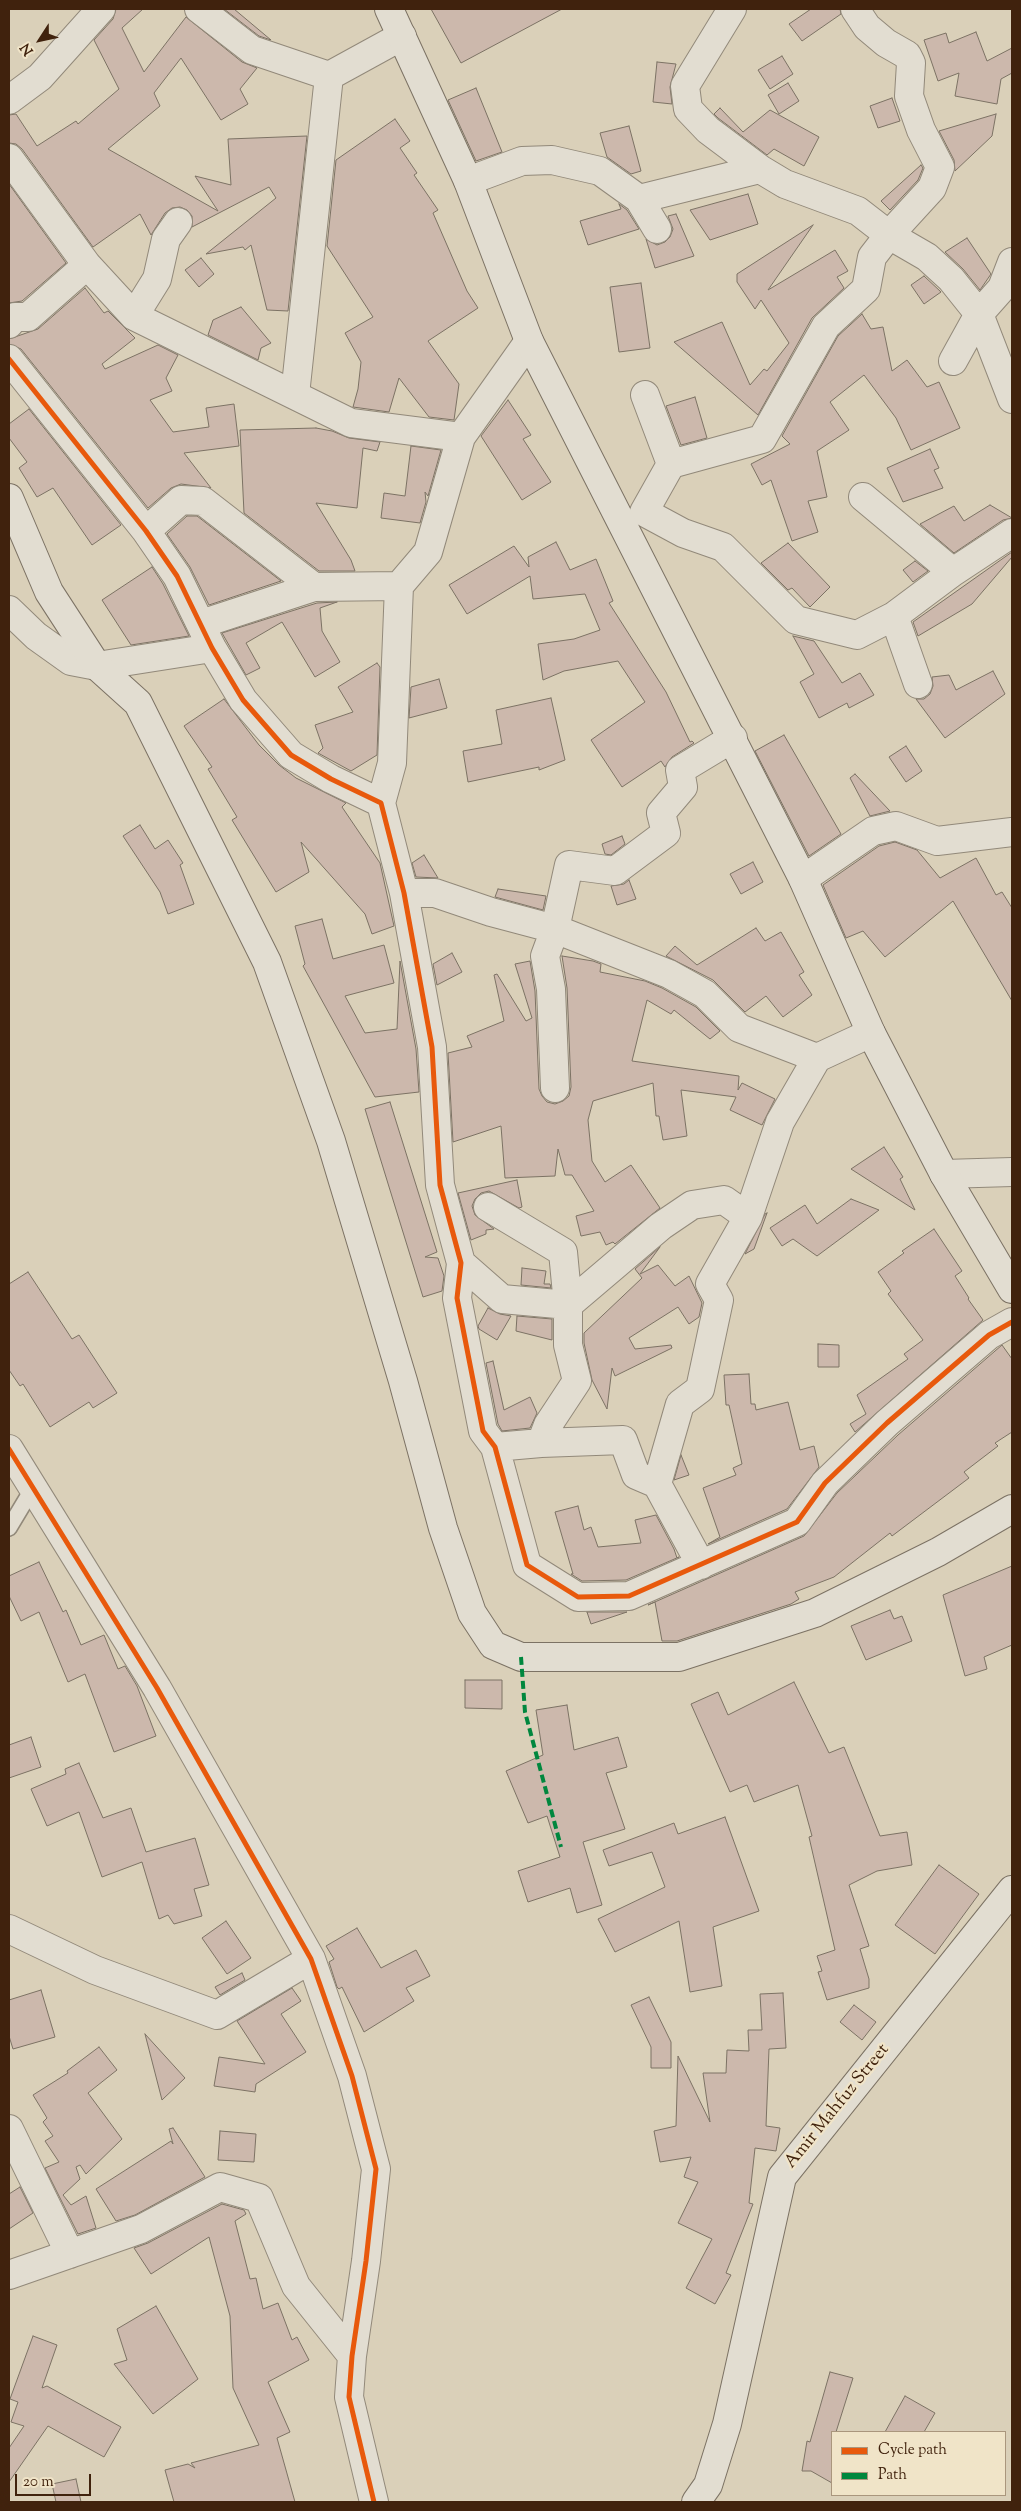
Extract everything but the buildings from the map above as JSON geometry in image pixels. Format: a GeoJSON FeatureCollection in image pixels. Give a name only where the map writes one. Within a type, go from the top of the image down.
{"type":"FeatureCollection","features":[{"type":"Feature","properties":{"kind":"street"},"geometry":{"type":"LineString","coordinates":[[9,99],[40,77],[101,9]]}},
{"type":"Feature","properties":{"kind":"street"},"geometry":{"type":"LineString","coordinates":[[199,9],[252,50],[329,76],[402,36]]}},
{"type":"Feature","properties":{"kind":"street"},"geometry":{"type":"LineString","coordinates":[[389,9],[468,181],[529,341],[803,878],[871,1032],[944,1174],[1012,1289]]}},
{"type":"Feature","properties":{"kind":"street"},"geometry":{"type":"LineString","coordinates":[[732,9],[685,86],[688,109],[708,130],[760,169],[785,184],[858,211],[889,235],[927,257],[951,279],[979,314],[1012,399]]}},
{"type":"Feature","properties":{"kind":"street"},"geometry":{"type":"LineString","coordinates":[[855,9],[867,27],[886,43],[907,55],[911,63],[909,96],[921,130],[940,166],[932,188],[889,235],[872,257],[866,289],[826,326],[762,439],[671,464],[644,512],[683,534],[723,547],[796,620],[857,635],[894,616],[953,572],[1012,532]]}},
{"type":"Feature","properties":{"kind":"street"},"geometry":{"type":"LineString","coordinates":[[295,395],[329,76]]}},
{"type":"Feature","properties":{"kind":"street"},"geometry":{"type":"LineString","coordinates":[[9,158],[87,265],[134,316],[351,424],[461,437]]}},
{"type":"Feature","properties":{"kind":"street"},"geometry":{"type":"LineString","coordinates":[[468,181],[522,161],[552,160],[600,171],[639,199],[656,229]]}},
{"type":"Feature","properties":{"kind":"street"},"geometry":{"type":"LineString","coordinates":[[639,199],[760,169]]}},
{"type":"Feature","properties":{"kind":"street"},"geometry":{"type":"LineString","coordinates":[[134,316],[157,279],[166,239],[178,222]]}},
{"type":"Feature","properties":{"kind":"street"},"geometry":{"type":"LineString","coordinates":[[953,362],[979,314],[1002,288],[1012,262]]}},
{"type":"Feature","properties":{"kind":"street"},"geometry":{"type":"LineString","coordinates":[[9,324],[15,317],[28,317],[87,265]]}},
{"type":"Feature","properties":{"kind":"street"},"geometry":{"type":"LineString","coordinates":[[529,341],[461,437],[428,552],[400,586],[392,762],[381,803],[404,894],[432,1047],[440,1185],[461,1263],[457,1298],[483,1431],[495,1446],[527,1565],[578,1597],[629,1596],[701,1566],[797,1522],[825,1483],[888,1423],[989,1335],[1012,1322]]}},
{"type":"Feature","properties":{"kind":"street"},"geometry":{"type":"LineString","coordinates":[[9,360],[146,530],[177,576],[212,648],[244,700],[291,755],[332,779],[381,803]]}},
{"type":"Feature","properties":{"kind":"street"},"geometry":{"type":"LineString","coordinates":[[645,395],[671,464]]}},
{"type":"Feature","properties":{"kind":"street"},"geometry":{"type":"LineString","coordinates":[[863,497],[953,572]]}},
{"type":"Feature","properties":{"kind":"street"},"geometry":{"type":"LineString","coordinates":[[9,498],[49,592],[97,666],[138,703],[267,962],[331,1141],[403,1381],[443,1528],[472,1613],[493,1645],[521,1657],[679,1657],[815,1613],[938,1552],[1010,1511]]}},
{"type":"Feature","properties":{"kind":"street"},"geometry":{"type":"LineString","coordinates":[[146,530],[182,500],[203,502],[314,587]]}},
{"type":"Feature","properties":{"kind":"street"},"geometry":{"type":"LineString","coordinates":[[201,624],[314,587],[400,586]]}},
{"type":"Feature","properties":{"kind":"street"},"geometry":{"type":"LineString","coordinates":[[9,610],[36,636],[71,661],[97,666],[212,648]]}},
{"type":"Feature","properties":{"kind":"street"},"geometry":{"type":"LineString","coordinates":[[894,616],[918,684]]}},
{"type":"Feature","properties":{"kind":"street"},"geometry":{"type":"LineString","coordinates":[[555,1088],[551,989],[545,956],[555,929],[569,864],[616,871],[666,833],[661,813],[683,787],[680,770],[733,738]]}},
{"type":"Feature","properties":{"kind":"street"},"geometry":{"type":"LineString","coordinates":[[803,878],[873,831],[896,826],[937,841],[1012,832]]}},
{"type":"Feature","properties":{"kind":"street"},"geometry":{"type":"LineString","coordinates":[[404,894],[435,893],[491,912],[555,929],[669,974],[705,994],[739,1028],[817,1058]]}},
{"type":"Feature","properties":{"kind":"street"},"geometry":{"type":"LineString","coordinates":[[657,1484],[680,1404],[700,1389],[719,1300],[710,1284],[748,1217],[780,1122],[817,1058],[871,1032]]}},
{"type":"Feature","properties":{"kind":"street"},"geometry":{"type":"LineString","coordinates":[[944,1174],[1008,1164]]}},
{"type":"Feature","properties":{"kind":"street"},"geometry":{"type":"LineString","coordinates":[[461,1263],[502,1299],[568,1305],[661,1226],[692,1205],[724,1200],[748,1217]]}},
{"type":"Feature","properties":{"kind":"street"},"geometry":{"type":"LineString","coordinates":[[488,1207],[562,1252],[568,1305],[568,1345],[577,1381],[548,1425],[541,1443]]}},
{"type":"Feature","properties":{"kind":"street"},"geometry":{"type":"LineString","coordinates":[[495,1446],[623,1440],[636,1475],[657,1484],[701,1566]]}},
{"type":"Feature","properties":{"kind":"street"},"geometry":{"type":"LineString","coordinates":[[9,1449],[157,1688],[311,1959],[352,2076],[376,2169],[366,2262],[352,2356],[349,2397],[374,2502]]}},
{"type":"Feature","properties":{"kind":"street","name":"Amir Mahfuz Street"},"geometry":{"type":"LineString","coordinates":[[696,2502],[708,2485],[727,2424],[782,2177],[1012,1890]]}},
{"type":"Feature","properties":{"kind":"street"},"geometry":{"type":"LineString","coordinates":[[9,1929],[96,1970],[217,2015],[311,1959]]}},
{"type":"Feature","properties":{"kind":"street"},"geometry":{"type":"LineString","coordinates":[[9,2129],[70,2254]]}},
{"type":"Feature","properties":{"kind":"street"},"geometry":{"type":"LineString","coordinates":[[9,2275],[141,2229],[220,2187],[259,2198],[296,2286],[352,2356]]}},
{"type":"Feature","properties":{"kind":"lane"},"geometry":{"type":"LineString","coordinates":[[9,1528],[33,1488]]}},
{"type":"Feature","properties":{"kind":"marked path"},"geometry":{"type":"LineString","coordinates":[[521,1657],[525,1712],[561,1847]]}},
{"type":"Feature","properties":{"kind":"cycle path"},"geometry":{"type":"LineString","coordinates":[[9,359],[146,531],[177,576],[212,648],[243,700],[291,755],[331,779],[381,803],[404,893],[432,1047],[440,1185],[461,1263],[457,1298],[483,1431],[495,1447],[527,1565],[578,1597],[629,1596],[797,1522],[825,1483],[887,1423],[989,1335],[1012,1322]]}},
{"type":"Feature","properties":{"kind":"cycle path"},"geometry":{"type":"LineString","coordinates":[[9,1449],[157,1688],[311,1959],[352,2076],[376,2169],[366,2261],[352,2356],[349,2397],[374,2502]]}}]}
